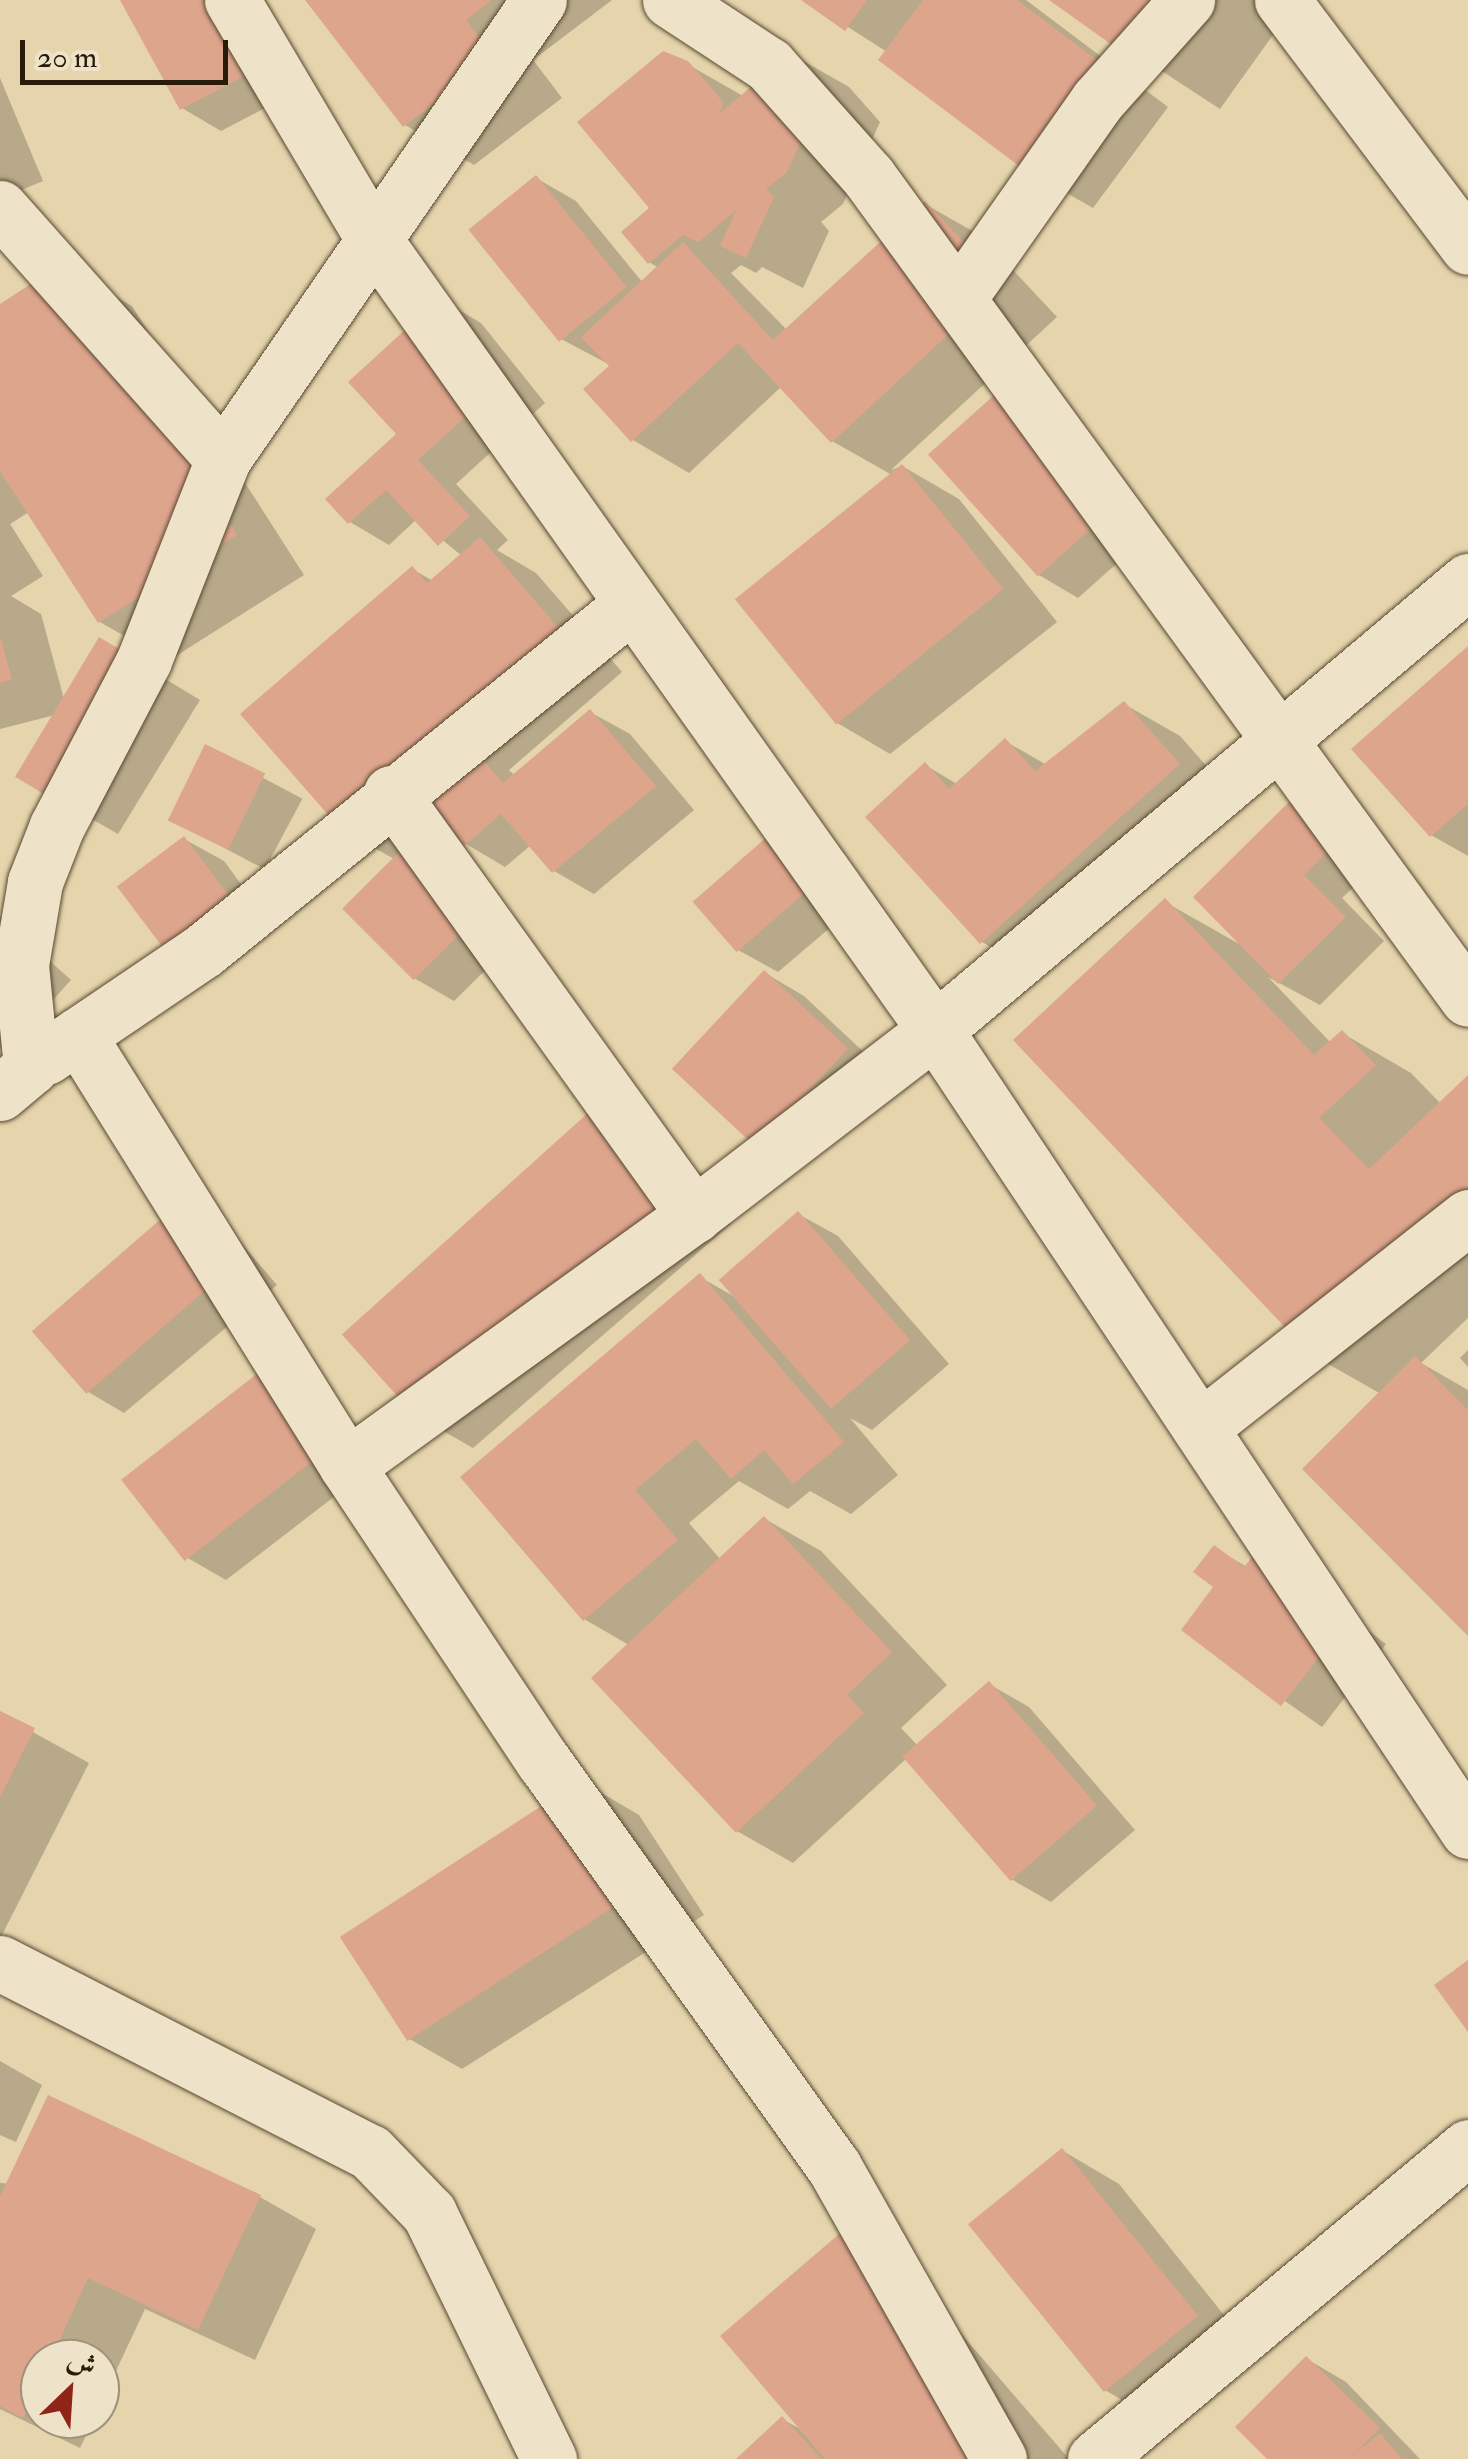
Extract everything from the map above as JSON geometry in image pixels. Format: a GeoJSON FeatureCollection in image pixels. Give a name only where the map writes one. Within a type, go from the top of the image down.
{"type":"FeatureCollection","features":[{"type":"Feature","properties":{"kind":"street"},"geometry":{"type":"LineString","coordinates":[[232,0],[373,238],[934,1030],[1468,1831]]}},
{"type":"Feature","properties":{"kind":"street"},"geometry":{"type":"LineString","coordinates":[[16,1080],[21,965],[17,870],[57,826],[144,660],[223,459],[539,0]]}},
{"type":"Feature","properties":{"kind":"street"},"geometry":{"type":"LineString","coordinates":[[670,0],[769,65],[868,176],[1468,999]]}},
{"type":"Feature","properties":{"kind":"street"},"geometry":{"type":"LineString","coordinates":[[958,299],[1098,100],[1187,0]]}},
{"type":"Feature","properties":{"kind":"street"},"geometry":{"type":"LineString","coordinates":[[1282,0],[1468,247]]}},
{"type":"Feature","properties":{"kind":"street"},"geometry":{"type":"LineString","coordinates":[[0,208],[223,459]]}},
{"type":"Feature","properties":{"kind":"street"},"geometry":{"type":"LineString","coordinates":[[347,1466],[694,1215],[934,1030],[1468,581]]}},
{"type":"Feature","properties":{"kind":"street"},"geometry":{"type":"LineString","coordinates":[[16,1080],[204,950],[392,793],[632,604]]}},
{"type":"Feature","properties":{"kind":"street"},"geometry":{"type":"LineString","coordinates":[[392,793],[694,1215]]}},
{"type":"Feature","properties":{"kind":"street"},"geometry":{"type":"LineString","coordinates":[[78,1036],[347,1466],[544,1762],[834,2167],[999,2459]]}},
{"type":"Feature","properties":{"kind":"street"},"geometry":{"type":"LineString","coordinates":[[1200,1428],[1468,1217]]}},
{"type":"Feature","properties":{"kind":"street"},"geometry":{"type":"LineString","coordinates":[[6,1984],[370,2152],[429,2213],[549,2459]]}},
{"type":"Feature","properties":{"kind":"street"},"geometry":{"type":"LineString","coordinates":[[1095,2459],[1468,2147]]}},
{"type":"Feature","properties":{"kind":"building"},"geometry":{"type":"Polygon","coordinates":[[[120,0],[240,0],[272,61],[180,110],[120,0]]]}},
{"type":"Feature","properties":{"kind":"building"},"geometry":{"type":"Polygon","coordinates":[[[305,0],[492,0],[466,20],[495,58],[403,127],[305,0]]]}},
{"type":"Feature","properties":{"kind":"building"},"geometry":{"type":"Polygon","coordinates":[[[801,0],[867,0],[845,31],[801,0]]]}},
{"type":"Feature","properties":{"kind":"building"},"geometry":{"type":"Polygon","coordinates":[[[923,0],[1017,0],[1114,73],[1035,178],[878,60],[923,0]]]}},
{"type":"Feature","properties":{"kind":"building"},"geometry":{"type":"Polygon","coordinates":[[[1049,0],[1201,0],[1150,72],[1049,0]]]}},
{"type":"Feature","properties":{"kind":"building"},"geometry":{"type":"Polygon","coordinates":[[[663,51],[688,61],[724,103],[719,114],[792,52],[825,88],[787,172],[766,189],[774,197],[746,258],[720,246],[736,210],[699,242],[683,235],[648,264],[621,232],[649,208],[577,122],[663,51]]]}},
{"type":"Feature","properties":{"kind":"building"},"geometry":{"type":"Polygon","coordinates":[[[536,175],[627,287],[559,342],[468,230],[536,175]]]}},
{"type":"Feature","properties":{"kind":"building"},"geometry":{"type":"Polygon","coordinates":[[[925,201],[1003,284],[831,443],[738,343],[631,442],[583,389],[609,366],[581,337],[683,242],[773,340],[925,201]]]}},
{"type":"Feature","properties":{"kind":"building"},"geometry":{"type":"Polygon","coordinates":[[[63,263],[237,535],[98,623],[0,471],[0,304],[63,263]]]}},
{"type":"Feature","properties":{"kind":"building"},"geometry":{"type":"Polygon","coordinates":[[[441,297],[507,379],[418,460],[470,516],[438,546],[386,490],[348,524],[325,499],[396,434],[348,382],[441,297]]]}},
{"type":"Feature","properties":{"kind":"building"},"geometry":{"type":"Polygon","coordinates":[[[1012,379],[1122,501],[1038,576],[928,455],[1012,379]]]}},
{"type":"Feature","properties":{"kind":"building"},"geometry":{"type":"Polygon","coordinates":[[[902,464],[1003,589],[836,724],[735,599],[902,464]]]}},
{"type":"Feature","properties":{"kind":"building"},"geometry":{"type":"Polygon","coordinates":[[[480,537],[568,639],[344,833],[240,714],[412,566],[427,583],[480,537]]]}},
{"type":"Feature","properties":{"kind":"building"},"geometry":{"type":"Polygon","coordinates":[[[99,637],[162,675],[78,815],[15,777],[99,637]]]}},
{"type":"Feature","properties":{"kind":"building"},"geometry":{"type":"Polygon","coordinates":[[[0,639],[12,680],[0,683],[0,639]]]}},
{"type":"Feature","properties":{"kind":"building"},"geometry":{"type":"Polygon","coordinates":[[[1468,646],[1468,804],[1430,837],[1351,749],[1468,646]]]}},
{"type":"Feature","properties":{"kind":"building"},"geometry":{"type":"Polygon","coordinates":[[[1124,701],[1180,764],[980,944],[865,817],[925,762],[949,789],[1005,738],[1035,771],[1124,701]]]}},
{"type":"Feature","properties":{"kind":"building"},"geometry":{"type":"Polygon","coordinates":[[[590,709],[656,786],[552,873],[501,814],[464,846],[412,785],[465,739],[503,783],[590,709]]]}},
{"type":"Feature","properties":{"kind":"building"},"geometry":{"type":"Polygon","coordinates":[[[205,744],[265,773],[228,850],[168,820],[205,744]]]}},
{"type":"Feature","properties":{"kind":"building"},"geometry":{"type":"Polygon","coordinates":[[[1295,796],[1340,840],[1304,875],[1346,917],[1278,984],[1193,897],[1295,796]]]}},
{"type":"Feature","properties":{"kind":"building"},"geometry":{"type":"Polygon","coordinates":[[[790,817],[834,868],[737,952],[693,902],[790,817]]]}},
{"type":"Feature","properties":{"kind":"building"},"geometry":{"type":"Polygon","coordinates":[[[184,836],[233,901],[166,952],[117,887],[184,836]]]}},
{"type":"Feature","properties":{"kind":"building"},"geometry":{"type":"Polygon","coordinates":[[[415,836],[486,907],[414,980],[342,909],[415,836]]]}},
{"type":"Feature","properties":{"kind":"building"},"geometry":{"type":"Polygon","coordinates":[[[1165,898],[1314,1055],[1342,1030],[1376,1065],[1319,1118],[1369,1169],[1468,1075],[1468,1215],[1315,1359],[1013,1040],[1165,898]]]}},
{"type":"Feature","properties":{"kind":"building"},"geometry":{"type":"Polygon","coordinates":[[[764,970],[848,1048],[756,1147],[672,1069],[764,970]]]}},
{"type":"Feature","properties":{"kind":"building"},"geometry":{"type":"Polygon","coordinates":[[[599,1103],[678,1191],[421,1422],[342,1335],[599,1103]]]}},
{"type":"Feature","properties":{"kind":"building"},"geometry":{"type":"Polygon","coordinates":[[[185,1198],[239,1261],[86,1394],[32,1331],[185,1198]]]}},
{"type":"Feature","properties":{"kind":"building"},"geometry":{"type":"Polygon","coordinates":[[[798,1211],[910,1340],[831,1409],[719,1280],[798,1211]]]}},
{"type":"Feature","properties":{"kind":"building"},"geometry":{"type":"Polygon","coordinates":[[[700,1273],[844,1442],[793,1484],[764,1450],[731,1479],[696,1439],[635,1490],[678,1540],[583,1621],[460,1477],[700,1273]]]}},
{"type":"Feature","properties":{"kind":"building"},"geometry":{"type":"Polygon","coordinates":[[[1415,1356],[1468,1410],[1468,1636],[1302,1469],[1415,1356]]]}},
{"type":"Feature","properties":{"kind":"building"},"geometry":{"type":"Polygon","coordinates":[[[263,1369],[326,1450],[185,1561],[121,1480],[263,1369]]]}},
{"type":"Feature","properties":{"kind":"building"},"geometry":{"type":"Polygon","coordinates":[[[764,1516],[892,1652],[847,1695],[864,1713],[736,1833],[591,1678],[764,1516]]]}},
{"type":"Feature","properties":{"kind":"building"},"geometry":{"type":"Polygon","coordinates":[[[1214,1545],[1244,1567],[1257,1551],[1348,1620],[1281,1706],[1181,1630],[1213,1587],[1193,1572],[1214,1545]]]}},
{"type":"Feature","properties":{"kind":"building"},"geometry":{"type":"Polygon","coordinates":[[[989,1681],[1097,1806],[1010,1881],[902,1756],[989,1681]]]}},
{"type":"Feature","properties":{"kind":"building"},"geometry":{"type":"Polygon","coordinates":[[[0,1711],[35,1728],[0,1797],[0,1711]]]}},
{"type":"Feature","properties":{"kind":"building"},"geometry":{"type":"Polygon","coordinates":[[[583,1779],[651,1883],[407,2041],[340,1937],[583,1779]]]}},
{"type":"Feature","properties":{"kind":"building"},"geometry":{"type":"Polygon","coordinates":[[[1468,1960],[1468,2032],[1434,1985],[1468,1960]]]}},
{"type":"Feature","properties":{"kind":"building"},"geometry":{"type":"Polygon","coordinates":[[[48,2095],[261,2195],[198,2330],[88,2278],[60,2339],[20,2339],[20,2416],[0,2406],[0,2196],[48,2095]]]}},
{"type":"Feature","properties":{"kind":"building"},"geometry":{"type":"Polygon","coordinates":[[[1062,2148],[1198,2316],[1104,2392],[968,2224],[1062,2148]]]}},
{"type":"Feature","properties":{"kind":"building"},"geometry":{"type":"Polygon","coordinates":[[[845,2229],[1019,2432],[987,2459],[825,2459],[720,2336],[845,2229]]]}},
{"type":"Feature","properties":{"kind":"building"},"geometry":{"type":"Polygon","coordinates":[[[1306,2356],[1380,2428],[1351,2457],[1380,2433],[1402,2459],[1267,2459],[1235,2427],[1306,2356]]]}},
{"type":"Feature","properties":{"kind":"building"},"geometry":{"type":"Polygon","coordinates":[[[782,2416],[822,2459],[736,2459],[782,2416]]]}}]}
